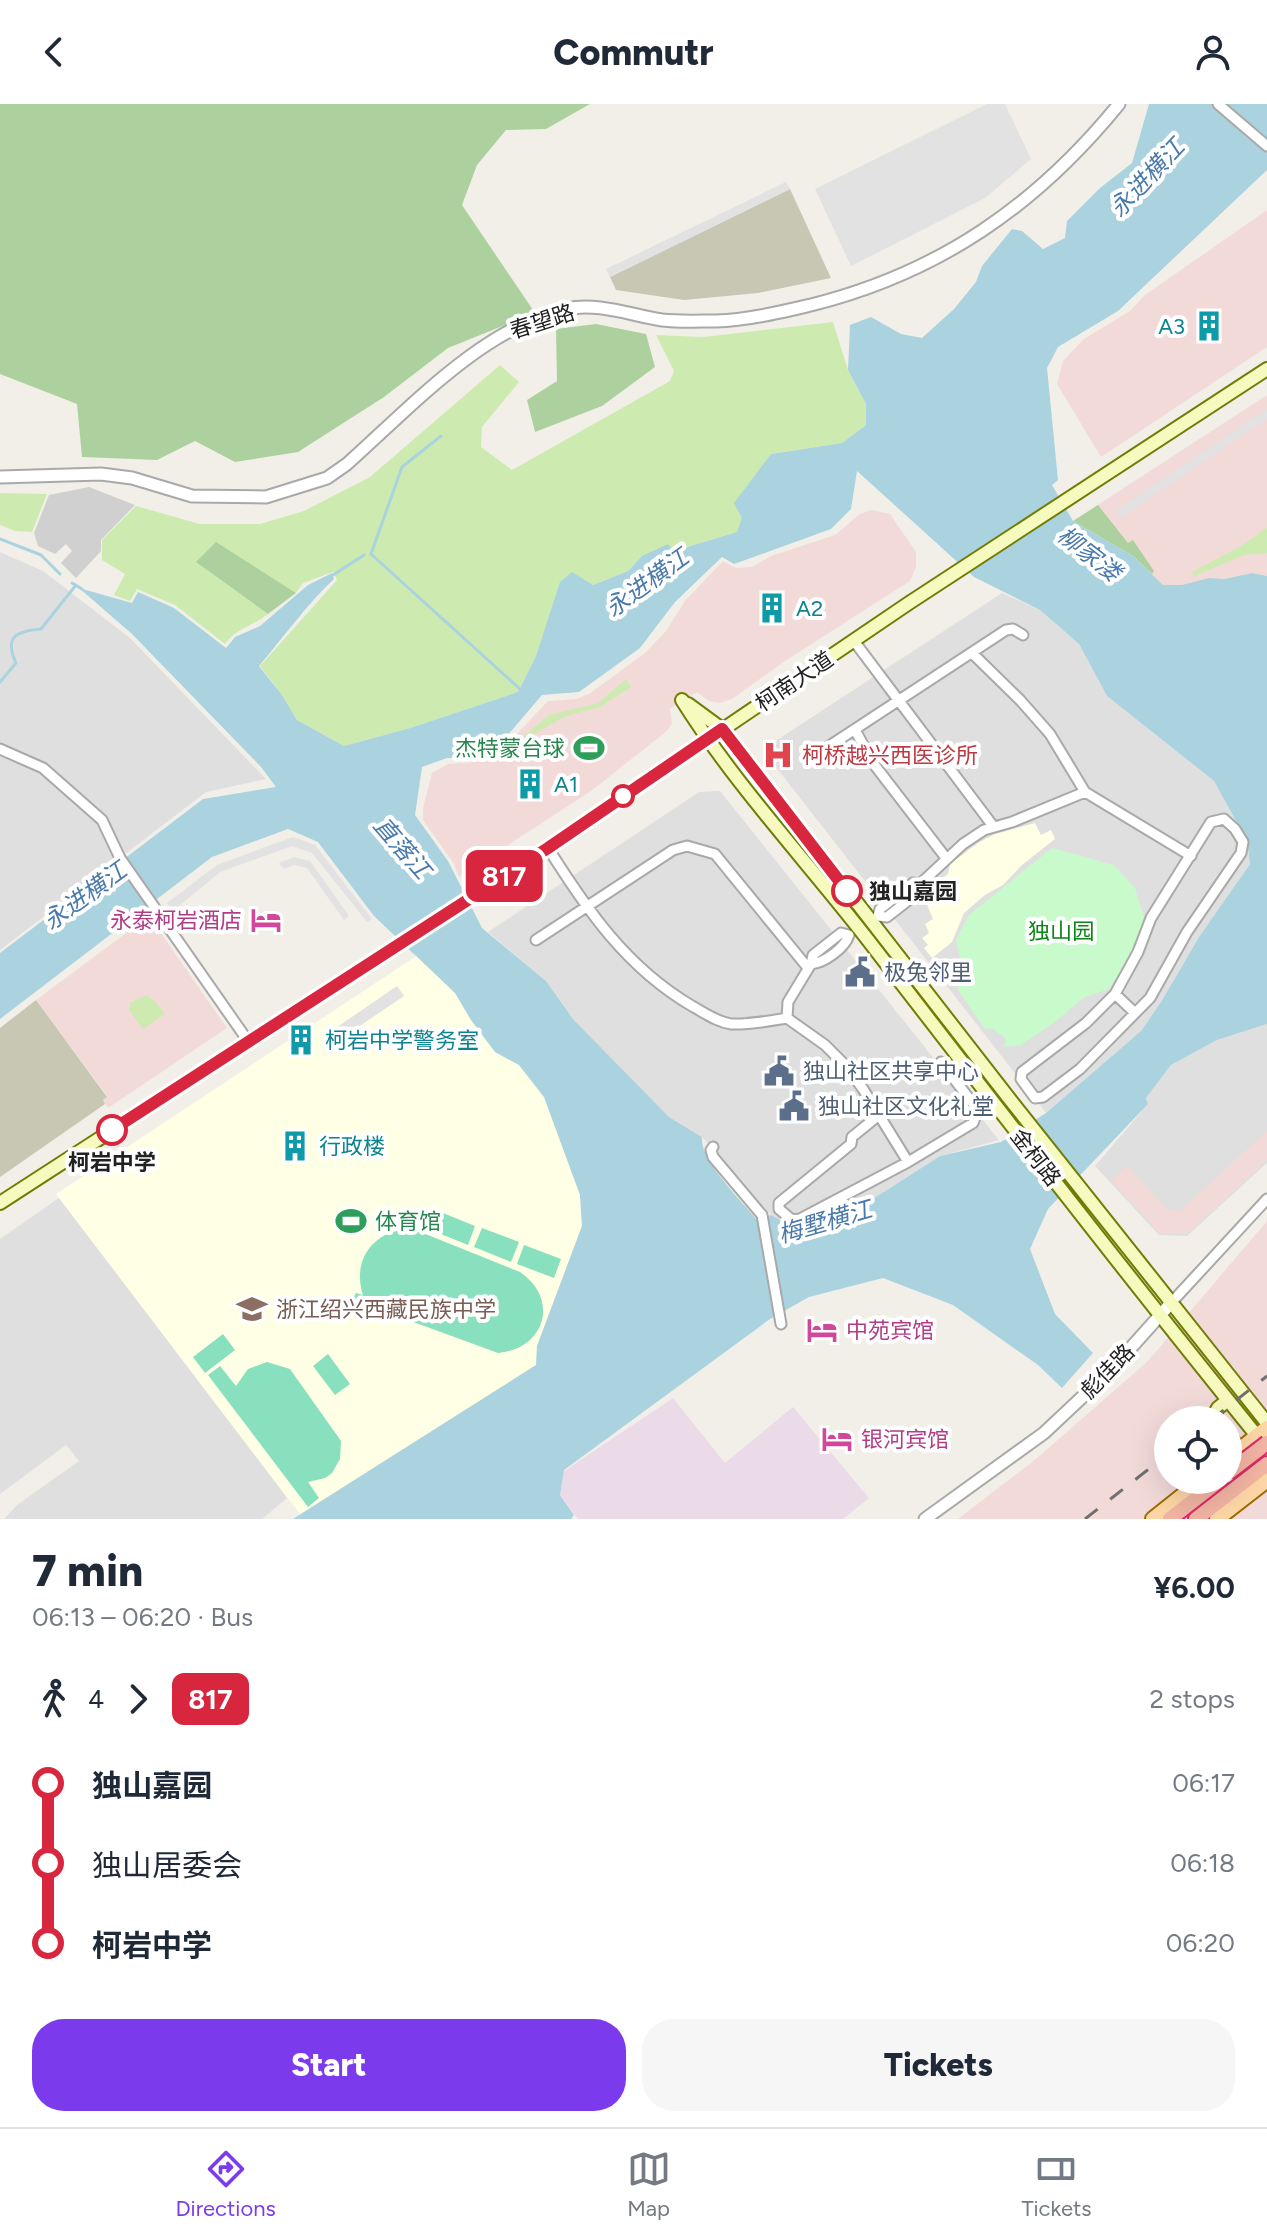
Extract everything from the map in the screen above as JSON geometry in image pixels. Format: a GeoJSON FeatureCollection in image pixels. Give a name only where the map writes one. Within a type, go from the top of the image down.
{"type":"FeatureCollection","features":[{"type":"Feature","properties":{"kind":"highway"},"geometry":{"type":"LineString","coordinates":[[1242,1457],[1264,1433]]}},
{"type":"Feature","properties":{"kind":"highway"},"geometry":{"type":"LineString","coordinates":[[1196,1519],[1267,1464]]}},
{"type":"Feature","properties":{"kind":"highway"},"geometry":{"type":"LineString","coordinates":[[1170,1519],[1202,1494]]}},
{"type":"Feature","properties":{"kind":"main road","name":"柯南大道"},"geometry":{"type":"LineString","coordinates":[[0,1203],[548,848],[909,603],[1267,369]]}},
{"type":"Feature","properties":{"kind":"main road","name":"金柯路"},"geometry":{"type":"LineString","coordinates":[[1264,1433],[1171,1303],[1008,1097],[864,925],[707,740],[682,700],[722,729],[864,925],[996,1106],[1228,1400],[1264,1433]]}},
{"type":"Feature","properties":{"kind":"main road"},"geometry":{"type":"LineString","coordinates":[[1220,1406],[1228,1400]]}},
{"type":"Feature","properties":{"kind":"main road"},"geometry":{"type":"LineString","coordinates":[[1242,1448],[1264,1433],[1267,1451]]}},
{"type":"Feature","properties":{"kind":"main road"},"geometry":{"type":"LineString","coordinates":[[1217,1519],[1267,1480]]}},
{"type":"Feature","properties":{"kind":"main road"},"geometry":{"type":"LineString","coordinates":[[1153,1519],[1184,1494]]}},
{"type":"Feature","properties":{"kind":"street","name":"春望路"},"geometry":{"type":"LineString","coordinates":[[0,477],[101,474],[132,478],[192,496],[266,497],[327,478],[470,356],[498,336],[538,319],[567,309],[599,307],[665,320],[720,321],[780,313],[844,297],[905,275],[959,247],[1010,212],[1091,139],[1119,104]]}},
{"type":"Feature","properties":{"kind":"street"},"geometry":{"type":"LineString","coordinates":[[1218,104],[1267,146]]}},
{"type":"Feature","properties":{"kind":"street"},"geometry":{"type":"LineString","coordinates":[[808,760],[1010,628],[1023,635]]}},
{"type":"Feature","properties":{"kind":"street"},"geometry":{"type":"LineString","coordinates":[[854,641],[993,826]]}},
{"type":"Feature","properties":{"kind":"street"},"geometry":{"type":"LineString","coordinates":[[972,653],[1050,734],[1085,792],[1191,856]]}},
{"type":"Feature","properties":{"kind":"street"},"geometry":{"type":"LineString","coordinates":[[855,730],[873,763],[946,858]]}},
{"type":"Feature","properties":{"kind":"street"},"geometry":{"type":"LineString","coordinates":[[0,749],[43,768],[102,820],[120,858],[248,1041]]}},
{"type":"Feature","properties":{"kind":"street"},"geometry":{"type":"LineString","coordinates":[[787,1018],[788,1002],[810,966],[813,955],[841,933],[887,917],[919,892],[920,884],[946,858],[993,826],[1012,822],[1085,792]]}},
{"type":"Feature","properties":{"kind":"street"},"geometry":{"type":"LineString","coordinates":[[1224,819],[1243,842],[1241,853],[1187,932],[1150,998],[1080,1069],[1043,1097],[1035,1098],[1021,1079],[1022,1072],[1086,1023],[1115,994],[1138,952],[1151,918],[1191,856],[1211,822],[1224,819]]}},
{"type":"Feature","properties":{"kind":"street"},"geometry":{"type":"LineString","coordinates":[[536,940],[673,850],[687,846],[715,854],[810,966]]}},
{"type":"Feature","properties":{"kind":"street"},"geometry":{"type":"LineString","coordinates":[[548,848],[585,906],[618,947],[683,1000],[718,1021],[732,1024],[787,1018],[825,1045],[847,1067],[908,1162]]}},
{"type":"Feature","properties":{"kind":"street"},"geometry":{"type":"LineString","coordinates":[[1115,994],[1135,1013]]}},
{"type":"Feature","properties":{"kind":"street"},"geometry":{"type":"LineString","coordinates":[[879,1115],[852,1137],[851,1144],[779,1203],[779,1209],[792,1220],[800,1219],[908,1162],[973,1123],[978,1110],[941,1062]]}},
{"type":"Feature","properties":{"kind":"street"},"geometry":{"type":"LineString","coordinates":[[713,1147],[713,1157],[762,1215],[781,1324]]}},
{"type":"Feature","properties":{"kind":"street","name":"彪佳路"},"geometry":{"type":"LineString","coordinates":[[927,1518],[1044,1433],[1077,1403],[1267,1199]]}},
{"type":"Feature","properties":{"kind":"shaded area"},"geometry":{"type":"Polygon","coordinates":[[[987,104],[1005,104],[1031,159],[985,198],[851,266],[815,189],[987,104]]]}},
{"type":"Feature","properties":{"kind":"shaded area"},"geometry":{"type":"Polygon","coordinates":[[[786,182],[790,189],[610,277],[606,269],[786,182]]]}},
{"type":"Feature","properties":{"kind":"shaded area"},"geometry":{"type":"Polygon","coordinates":[[[790,189],[831,278],[758,293],[684,300],[616,290],[610,277],[790,189]]]}},
{"type":"Feature","properties":{"kind":"shaded area"},"geometry":{"type":"Polygon","coordinates":[[[1267,210],[1267,347],[1101,457],[1057,384],[1063,361],[1084,339],[1130,311],[1145,295],[1267,210]]]}},
{"type":"Feature","properties":{"kind":"shaded area"},"geometry":{"type":"Polygon","coordinates":[[[1267,395],[1267,576],[1252,573],[1224,579],[1211,589],[1163,585],[1133,556],[1073,521],[1267,395]]]}},
{"type":"Feature","properties":{"kind":"shaded area"},"geometry":{"type":"Polygon","coordinates":[[[1267,409],[1267,419],[1120,518],[1115,511],[1267,409]]]}},
{"type":"Feature","properties":{"kind":"shaded area"},"geometry":{"type":"Polygon","coordinates":[[[89,487],[135,505],[101,540],[101,551],[76,578],[61,563],[72,551],[66,544],[55,554],[38,546],[34,533],[49,495],[89,487]]]}},
{"type":"Feature","properties":{"kind":"shaded area"},"geometry":{"type":"Polygon","coordinates":[[[872,510],[890,514],[916,552],[916,567],[910,581],[732,699],[720,703],[709,701],[697,692],[670,709],[672,724],[667,731],[591,791],[459,877],[454,864],[423,820],[432,773],[448,764],[488,761],[516,739],[516,735],[548,701],[576,699],[589,694],[645,653],[666,631],[685,601],[723,561],[736,568],[752,567],[771,556],[835,535],[860,514],[872,510]]]}},
{"type":"Feature","properties":{"kind":"shaded area"},"geometry":{"type":"Polygon","coordinates":[[[0,552],[43,571],[130,638],[266,779],[206,792],[0,950],[0,552]]]}},
{"type":"Feature","properties":{"kind":"shaded area"},"geometry":{"type":"Polygon","coordinates":[[[1002,593],[1040,610],[1079,644],[1107,696],[1214,781],[1247,841],[1250,864],[1199,937],[1141,1031],[1046,1113],[772,762],[777,740],[1002,593]]]}},
{"type":"Feature","properties":{"kind":"shaded area"},"geometry":{"type":"Polygon","coordinates":[[[720,791],[999,1140],[940,1156],[876,1197],[805,1233],[771,1215],[702,1137],[669,1117],[573,1019],[546,981],[488,932],[699,792],[720,791]]]}},
{"type":"Feature","properties":{"kind":"shaded area"},"geometry":{"type":"Polygon","coordinates":[[[1035,823],[1041,835],[1051,830],[1055,839],[1003,885],[964,913],[952,942],[932,958],[924,948],[928,945],[922,938],[929,933],[925,924],[933,919],[922,893],[948,874],[950,864],[978,843],[995,834],[1035,823]]]}},
{"type":"Feature","properties":{"kind":"shaded area"},"geometry":{"type":"Polygon","coordinates":[[[293,837],[315,845],[372,919],[367,922],[312,853],[292,846],[220,872],[173,911],[167,903],[217,865],[293,837]]]}},
{"type":"Feature","properties":{"kind":"shaded area"},"geometry":{"type":"Polygon","coordinates":[[[294,857],[310,861],[349,916],[344,920],[307,868],[294,865],[284,869],[279,863],[294,857]]]}},
{"type":"Feature","properties":{"kind":"shaded area"},"geometry":{"type":"Polygon","coordinates":[[[149,916],[227,1028],[108,1108],[103,1100],[107,1096],[36,1000],[149,916]]]}},
{"type":"Feature","properties":{"kind":"shaded area"},"geometry":{"type":"Polygon","coordinates":[[[418,955],[455,993],[495,1052],[519,1065],[544,1097],[580,1195],[582,1226],[537,1346],[536,1365],[300,1514],[56,1194],[418,955]]]}},
{"type":"Feature","properties":{"kind":"shaded area"},"geometry":{"type":"Polygon","coordinates":[[[397,986],[404,996],[333,1044],[327,1034],[397,986]]]}},
{"type":"Feature","properties":{"kind":"shaded area"},"geometry":{"type":"Polygon","coordinates":[[[36,1000],[107,1097],[103,1100],[105,1104],[0,1177],[0,1028],[36,1000]]]}},
{"type":"Feature","properties":{"kind":"shaded area"},"geometry":{"type":"Polygon","coordinates":[[[1267,1024],[1267,1163],[1187,1236],[1159,1235],[1095,1166],[1148,1104],[1146,1098],[1171,1065],[1217,1040],[1267,1024]]]}},
{"type":"Feature","properties":{"kind":"shaded area"},"geometry":{"type":"Polygon","coordinates":[[[1267,1131],[1267,1160],[1187,1234],[1160,1233],[1111,1181],[1127,1166],[1168,1210],[1180,1211],[1267,1131]]]}},
{"type":"Feature","properties":{"kind":"shaded area"},"geometry":{"type":"Polygon","coordinates":[[[59,1198],[287,1498],[262,1519],[4,1519],[17,1505],[79,1461],[66,1445],[0,1494],[0,1239],[59,1198]]]}},
{"type":"Feature","properties":{"kind":"shaded area"},"geometry":{"type":"Polygon","coordinates":[[[1267,1221],[1267,1519],[958,1519],[1036,1459],[1148,1361],[1267,1221]]]}},
{"type":"Feature","properties":{"kind":"shaded area"},"geometry":{"type":"Polygon","coordinates":[[[673,1398],[725,1463],[793,1407],[869,1498],[843,1519],[578,1519],[560,1495],[564,1471],[673,1398]]]}},
{"type":"Feature","properties":{"kind":"green space"},"geometry":{"type":"Polygon","coordinates":[[[0,104],[590,104],[546,129],[506,130],[477,165],[462,205],[535,313],[448,348],[384,397],[298,452],[235,462],[195,441],[157,460],[82,457],[77,404],[0,374],[0,104]]]}},
{"type":"Feature","properties":{"kind":"green space"},"geometry":{"type":"Polygon","coordinates":[[[833,322],[848,370],[866,404],[866,425],[842,443],[771,454],[737,532],[674,551],[642,556],[628,571],[593,585],[572,573],[561,582],[536,656],[518,692],[344,746],[297,720],[260,666],[337,580],[333,572],[303,583],[296,593],[216,543],[197,562],[268,614],[235,634],[225,644],[175,605],[137,589],[130,601],[114,595],[125,574],[102,560],[102,540],[136,506],[200,524],[260,524],[304,511],[370,477],[500,365],[519,382],[482,427],[481,447],[512,470],[670,381],[674,371],[656,335],[703,337],[833,322]]]}},
{"type":"Feature","properties":{"kind":"green space"},"geometry":{"type":"Polygon","coordinates":[[[596,324],[646,334],[655,367],[602,406],[535,432],[527,400],[557,381],[556,329],[596,324]]]}},
{"type":"Feature","properties":{"kind":"green space"},"geometry":{"type":"Polygon","coordinates":[[[0,493],[47,494],[32,532],[15,531],[0,525],[0,493]]]}},
{"type":"Feature","properties":{"kind":"green space"},"geometry":{"type":"Polygon","coordinates":[[[1098,505],[1128,543],[1133,540],[1154,571],[1152,574],[1133,556],[1073,521],[1098,505]]]}},
{"type":"Feature","properties":{"kind":"green space"},"geometry":{"type":"Polygon","coordinates":[[[1267,528],[1267,553],[1244,555],[1194,576],[1192,572],[1267,528]]]}},
{"type":"Feature","properties":{"kind":"green space"},"geometry":{"type":"Polygon","coordinates":[[[216,542],[296,593],[268,614],[196,562],[216,542]]]}},
{"type":"Feature","properties":{"kind":"green space"},"geometry":{"type":"Polygon","coordinates":[[[626,679],[631,687],[600,707],[566,716],[522,741],[549,715],[598,703],[626,679]]]}},
{"type":"Feature","properties":{"kind":"green space","name":"独山园"},"geometry":{"type":"Polygon","coordinates":[[[1052,848],[1114,865],[1135,888],[1144,918],[1135,948],[1109,989],[1083,998],[1021,1045],[1004,1047],[1006,1039],[993,1029],[984,1028],[958,990],[963,971],[956,940],[969,915],[1052,848]]]}},
{"type":"Feature","properties":{"kind":"green space"},"geometry":{"type":"Polygon","coordinates":[[[147,995],[165,1014],[143,1029],[129,1010],[130,1003],[147,995]]]}},
{"type":"Feature","properties":{"kind":"green space"},"geometry":{"type":"Polygon","coordinates":[[[438,1211],[475,1226],[468,1245],[431,1230],[438,1211]]]}},
{"type":"Feature","properties":{"kind":"green space"},"geometry":{"type":"Polygon","coordinates":[[[482,1228],[519,1242],[511,1262],[474,1247],[482,1228]]]}},
{"type":"Feature","properties":{"kind":"green space"},"geometry":{"type":"Polygon","coordinates":[[[407,1229],[520,1272],[540,1295],[542,1321],[536,1333],[514,1349],[498,1353],[356,1301],[353,1298],[356,1293],[363,1295],[360,1271],[368,1250],[384,1236],[407,1229]]]}},
{"type":"Feature","properties":{"kind":"green space"},"geometry":{"type":"Polygon","coordinates":[[[524,1245],[561,1259],[554,1278],[517,1264],[524,1245]]]}},
{"type":"Feature","properties":{"kind":"green space"},"geometry":{"type":"Polygon","coordinates":[[[223,1334],[235,1350],[205,1373],[193,1357],[223,1334]]]}},
{"type":"Feature","properties":{"kind":"green space"},"geometry":{"type":"Polygon","coordinates":[[[328,1354],[350,1384],[335,1395],[313,1366],[328,1354]]]}},
{"type":"Feature","properties":{"kind":"green space"},"geometry":{"type":"Polygon","coordinates":[[[267,1362],[290,1369],[341,1441],[340,1459],[332,1473],[308,1482],[319,1498],[308,1507],[208,1375],[220,1366],[236,1386],[248,1369],[267,1362]]]}},
{"type":"Feature","properties":{"kind":"water"},"geometry":{"type":"Polygon","coordinates":[[[1149,104],[1267,104],[1267,170],[1118,311],[1058,347],[1047,368],[1058,480],[1052,485],[1073,521],[1133,556],[1163,585],[1182,585],[1252,573],[1267,576],[1267,1024],[1217,1040],[1171,1065],[1146,1098],[1148,1104],[1048,1209],[1030,1249],[1055,1314],[1093,1353],[1062,1388],[1038,1365],[953,1305],[883,1278],[809,1297],[770,1319],[564,1470],[560,1495],[574,1515],[571,1519],[293,1519],[536,1365],[537,1346],[582,1226],[580,1195],[544,1097],[519,1065],[495,1052],[455,993],[374,916],[318,842],[288,829],[212,857],[0,1019],[0,953],[203,799],[276,787],[261,767],[132,634],[79,588],[132,603],[138,592],[174,608],[226,648],[235,637],[260,626],[308,585],[332,573],[334,579],[259,666],[297,720],[344,746],[518,692],[536,656],[560,582],[572,572],[593,585],[628,571],[642,556],[668,544],[674,551],[737,532],[742,518],[734,503],[771,454],[842,443],[866,425],[866,404],[848,370],[850,325],[871,317],[901,334],[922,338],[954,309],[976,282],[982,266],[1012,229],[1022,231],[1043,249],[1065,238],[1067,221],[1100,188],[1132,163],[1149,104]],[[857,471],[851,509],[831,529],[734,564],[722,557],[675,602],[640,648],[579,692],[542,695],[506,737],[478,758],[447,758],[422,767],[415,815],[448,861],[482,928],[546,981],[573,1019],[669,1117],[702,1137],[707,1157],[714,1168],[756,1219],[771,1215],[805,1233],[876,1197],[940,1156],[1001,1142],[1046,1113],[1141,1031],[1199,937],[1250,864],[1247,841],[1214,781],[1107,696],[1079,644],[1040,610],[974,577],[857,471]]]}},
{"type":"Feature","properties":{"kind":"waterway"},"geometry":{"type":"LineString","coordinates":[[441,436],[402,467],[371,554],[520,689]]}},
{"type":"Feature","properties":{"kind":"waterway","name":"直落江"},"geometry":{"type":"LineString","coordinates":[[0,539],[41,555],[60,574]]}},
{"type":"Feature","properties":{"kind":"waterway"},"geometry":{"type":"LineString","coordinates":[[330,577],[364,555]]}},
{"type":"Feature","properties":{"kind":"waterway","name":"直落江"},"geometry":{"type":"LineString","coordinates":[[72,583],[82,589]]}},
{"type":"Feature","properties":{"kind":"waterway"},"geometry":{"type":"LineString","coordinates":[[0,682],[16,663],[11,647],[15,637],[41,629],[76,585]]}},
{"type":"Feature","properties":{"kind":"railway"},"geometry":{"type":"LineString","coordinates":[[1229,1406],[1267,1376]]}},
{"type":"Feature","properties":{"kind":"railway"},"geometry":{"type":"LineString","coordinates":[[1085,1519],[1154,1465]]}},
{"type":"Feature","properties":{"kind":"bus line","name":"817"},"geometry":{"type":"LineString","coordinates":[[112,1130],[548,848],[722,729],[847,891]]}},
{"type":"Feature","properties":{"kind":"place","name":"A3"},"geometry":{"type":"Point","coordinates":[1209,326]}},
{"type":"Feature","properties":{"kind":"place","name":"A2"},"geometry":{"type":"Point","coordinates":[772,608]}},
{"type":"Feature","properties":{"kind":"place","name":"杰特蒙台球"},"geometry":{"type":"Point","coordinates":[589,748]}},
{"type":"Feature","properties":{"kind":"place","name":"柯桥越兴西医诊所"},"geometry":{"type":"Point","coordinates":[778,755]}},
{"type":"Feature","properties":{"kind":"place","name":"A1"},"geometry":{"type":"Point","coordinates":[530,784]}},
{"type":"Feature","properties":{"kind":"place","name":"独山嘉园"},"geometry":{"type":"Point","coordinates":[847,891]}},
{"type":"Feature","properties":{"kind":"place","name":"永泰柯岩酒店"},"geometry":{"type":"Point","coordinates":[266,920]}},
{"type":"Feature","properties":{"kind":"place","name":"极兔邻里"},"geometry":{"type":"Point","coordinates":[860,972]}},
{"type":"Feature","properties":{"kind":"place","name":"柯岩中学警务室"},"geometry":{"type":"Point","coordinates":[301,1040]}},
{"type":"Feature","properties":{"kind":"place","name":"独山社区共享中心"},"geometry":{"type":"Point","coordinates":[779,1071]}},
{"type":"Feature","properties":{"kind":"place","name":"独山社区文化礼堂"},"geometry":{"type":"Point","coordinates":[794,1106]}},
{"type":"Feature","properties":{"kind":"place","name":"柯岩中学"},"geometry":{"type":"Point","coordinates":[112,1130]}},
{"type":"Feature","properties":{"kind":"place","name":"行政楼"},"geometry":{"type":"Point","coordinates":[295,1146]}},
{"type":"Feature","properties":{"kind":"place","name":"体育馆"},"geometry":{"type":"Point","coordinates":[351,1221]}},
{"type":"Feature","properties":{"kind":"place","name":"浙江绍兴西藏民族中学"},"geometry":{"type":"Point","coordinates":[252,1309]}},
{"type":"Feature","properties":{"kind":"place","name":"中苑宾馆"},"geometry":{"type":"Point","coordinates":[822,1330]}},
{"type":"Feature","properties":{"kind":"place","name":"银河宾馆"},"geometry":{"type":"Point","coordinates":[837,1439]}},
{"type":"Feature","properties":{"kind":"water label","name":"永进横江"},"geometry":{"type":"Point","coordinates":[1147,178]}},
{"type":"Feature","properties":{"kind":"water label","name":"柳家溇"},"geometry":{"type":"Point","coordinates":[1089,554]}},
{"type":"Feature","properties":{"kind":"water label","name":"永进横江"},"geometry":{"type":"Point","coordinates":[647,583]}},
{"type":"Feature","properties":{"kind":"water label","name":"永进横江"},"geometry":{"type":"Point","coordinates":[85,896]}},
{"type":"Feature","properties":{"kind":"water label","name":"梅墅横江"},"geometry":{"type":"Point","coordinates":[825,1222]}}]}
